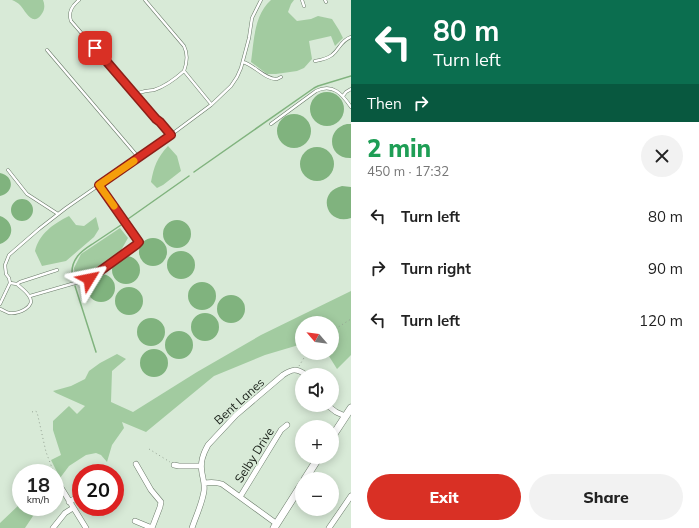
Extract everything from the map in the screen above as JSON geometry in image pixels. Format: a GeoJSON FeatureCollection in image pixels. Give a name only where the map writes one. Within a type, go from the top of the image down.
{"type":"FeatureCollection","features":[{"type":"Feature","properties":{"kind":"street","name":"Bent Lanes"},"geometry":{"type":"LineString","coordinates":[[192,528],[203,496],[204,483],[201,466],[202,456],[208,445],[228,423],[283,375],[295,370]]}},
{"type":"Feature","properties":{"kind":"street"},"geometry":{"type":"LineString","coordinates":[[339,426],[351,408]]}},
{"type":"Feature","properties":{"kind":"street"},"geometry":{"type":"LineString","coordinates":[[336,412],[345,416]]}},
{"type":"Feature","properties":{"kind":"street","name":"Selby Drive"},"geometry":{"type":"LineString","coordinates":[[240,497],[281,430],[287,425]]}},
{"type":"Feature","properties":{"kind":"street"},"geometry":{"type":"LineString","coordinates":[[135,521],[152,528],[161,502],[151,490],[136,464]]}},
{"type":"Feature","properties":{"kind":"street"},"geometry":{"type":"LineString","coordinates":[[174,465],[201,466]]}},
{"type":"Feature","properties":{"kind":"street","name":"Selby Drive"},"geometry":{"type":"LineString","coordinates":[[204,483],[212,482],[222,484],[275,526]]}},
{"type":"Feature","properties":{"kind":"street"},"geometry":{"type":"LineString","coordinates":[[64,493],[72,506]]}},
{"type":"Feature","properties":{"kind":"street"},"geometry":{"type":"LineString","coordinates":[[275,526],[295,495]]}},
{"type":"Feature","properties":{"kind":"street"},"geometry":{"type":"LineString","coordinates":[[329,528],[351,496]]}},
{"type":"Feature","properties":{"kind":"street"},"geometry":{"type":"LineString","coordinates":[[53,528],[65,513],[72,509]]}},
{"type":"Feature","properties":{"kind":"street"},"geometry":{"type":"LineString","coordinates":[[78,516],[86,528]]}},
{"type":"Feature","properties":{"kind":"lane"},"geometry":{"type":"LineString","coordinates":[[79,0],[70,9],[71,21],[171,135]]}},
{"type":"Feature","properties":{"kind":"lane"},"geometry":{"type":"LineString","coordinates":[[136,95],[138,93],[156,89],[168,84],[184,71],[187,64],[184,46],[145,0]]}},
{"type":"Feature","properties":{"kind":"lane"},"geometry":{"type":"LineString","coordinates":[[0,304],[10,283],[6,274],[5,265],[9,255],[58,214],[139,158],[211,105],[231,86],[241,68],[252,18],[261,0]]}},
{"type":"Feature","properties":{"kind":"lane"},"geometry":{"type":"LineString","coordinates":[[302,0],[304,6]]}},
{"type":"Feature","properties":{"kind":"lane"},"geometry":{"type":"LineString","coordinates":[[316,61],[325,59],[332,55],[341,43],[347,38],[351,37]]}},
{"type":"Feature","properties":{"kind":"lane"},"geometry":{"type":"LineString","coordinates":[[47,50],[139,158]]}},
{"type":"Feature","properties":{"kind":"lane"},"geometry":{"type":"LineString","coordinates":[[243,62],[248,63],[274,80],[281,77]]}},
{"type":"Feature","properties":{"kind":"lane"},"geometry":{"type":"LineString","coordinates":[[184,71],[211,105]]}},
{"type":"Feature","properties":{"kind":"lane"},"geometry":{"type":"LineString","coordinates":[[271,124],[319,90],[327,88],[338,91],[351,107]]}},
{"type":"Feature","properties":{"kind":"lane"},"geometry":{"type":"LineString","coordinates":[[343,96],[351,89]]}},
{"type":"Feature","properties":{"kind":"lane"},"geometry":{"type":"LineString","coordinates":[[8,170],[27,194],[58,214]]}},
{"type":"Feature","properties":{"kind":"lane"},"geometry":{"type":"LineString","coordinates":[[30,296],[89,279],[139,242],[99,185]]}},
{"type":"Feature","properties":{"kind":"lane"},"geometry":{"type":"LineString","coordinates":[[17,284],[57,270]]}},
{"type":"Feature","properties":{"kind":"lane"},"geometry":{"type":"LineString","coordinates":[[0,309],[10,313],[24,310],[30,306],[30,296],[17,284],[10,283]]}},
{"type":"Feature","properties":{"kind":"path"},"geometry":{"type":"LineString","coordinates":[[339,327],[351,319]]}},
{"type":"Feature","properties":{"kind":"path"},"geometry":{"type":"LineString","coordinates":[[32,412],[37,412],[46,452],[51,464]]}},
{"type":"Feature","properties":{"kind":"path"},"geometry":{"type":"LineString","coordinates":[[149,449],[174,465]]}},
{"type":"Feature","properties":{"kind":"shaded area"},"geometry":{"type":"Polygon","coordinates":[[[12,0],[43,0],[44,9],[38,18],[35,19],[26,14],[19,4],[12,0]]]}},
{"type":"Feature","properties":{"kind":"shaded area"},"geometry":{"type":"Polygon","coordinates":[[[271,0],[294,0],[288,12],[297,21],[311,19],[318,16],[332,19],[343,38],[335,46],[331,36],[309,41],[312,59],[304,68],[297,71],[267,74],[251,62],[254,37],[258,21],[265,6],[271,0]]]}},
{"type":"Feature","properties":{"kind":"shaded area"},"geometry":{"type":"Polygon","coordinates":[[[330,92],[339,97],[343,102],[343,116],[339,121],[334,125],[324,126],[320,125],[311,116],[310,106],[311,102],[320,93],[330,92]]]}},
{"type":"Feature","properties":{"kind":"shaded area"},"geometry":{"type":"Polygon","coordinates":[[[297,114],[306,119],[310,124],[310,138],[306,143],[301,147],[291,148],[287,147],[278,138],[277,128],[278,124],[287,115],[297,114]]]}},
{"type":"Feature","properties":{"kind":"shaded area"},"geometry":{"type":"Polygon","coordinates":[[[351,124],[351,158],[343,157],[338,154],[332,143],[335,132],[340,127],[351,124]]]}},
{"type":"Feature","properties":{"kind":"shaded area"},"geometry":{"type":"Polygon","coordinates":[[[168,146],[177,156],[181,171],[157,188],[151,182],[153,171],[156,162],[168,146]]]}},
{"type":"Feature","properties":{"kind":"shaded area"},"geometry":{"type":"Polygon","coordinates":[[[320,147],[329,152],[333,157],[333,171],[329,176],[324,180],[314,181],[310,180],[301,171],[300,161],[301,157],[310,148],[320,147]]]}},
{"type":"Feature","properties":{"kind":"shaded area"},"geometry":{"type":"Polygon","coordinates":[[[0,173],[8,177],[11,184],[8,192],[0,196],[0,173]]]}},
{"type":"Feature","properties":{"kind":"shaded area"},"geometry":{"type":"Polygon","coordinates":[[[342,186],[351,187],[351,218],[342,219],[335,217],[330,213],[327,207],[329,195],[334,189],[342,186]]]}},
{"type":"Feature","properties":{"kind":"shaded area"},"geometry":{"type":"Polygon","coordinates":[[[22,199],[30,202],[33,210],[30,218],[22,221],[14,218],[11,210],[14,202],[22,199]]]}},
{"type":"Feature","properties":{"kind":"shaded area"},"geometry":{"type":"Polygon","coordinates":[[[0,216],[5,218],[11,226],[11,234],[5,242],[0,244],[0,216]]]}},
{"type":"Feature","properties":{"kind":"shaded area"},"geometry":{"type":"Polygon","coordinates":[[[69,216],[76,225],[84,226],[96,217],[99,229],[94,237],[66,261],[42,266],[35,251],[40,239],[52,226],[69,216]]]}},
{"type":"Feature","properties":{"kind":"shaded area"},"geometry":{"type":"Polygon","coordinates":[[[177,220],[187,224],[191,234],[187,244],[177,248],[167,244],[163,234],[167,224],[177,220]]]}},
{"type":"Feature","properties":{"kind":"shaded area"},"geometry":{"type":"Polygon","coordinates":[[[120,228],[128,238],[120,252],[90,272],[81,276],[75,276],[74,268],[81,254],[120,228]]]}},
{"type":"Feature","properties":{"kind":"shaded area"},"geometry":{"type":"Polygon","coordinates":[[[153,238],[163,242],[167,252],[163,262],[153,266],[143,262],[139,252],[143,242],[153,238]]]}},
{"type":"Feature","properties":{"kind":"shaded area"},"geometry":{"type":"Polygon","coordinates":[[[181,251],[191,255],[195,265],[191,275],[181,279],[171,275],[167,265],[171,255],[181,251]]]}},
{"type":"Feature","properties":{"kind":"shaded area"},"geometry":{"type":"Polygon","coordinates":[[[126,256],[136,260],[140,270],[136,280],[126,284],[116,280],[112,270],[116,260],[126,256]]]}},
{"type":"Feature","properties":{"kind":"shaded area"},"geometry":{"type":"Polygon","coordinates":[[[101,274],[111,278],[115,288],[111,298],[101,302],[91,298],[87,288],[91,278],[101,274]]]}},
{"type":"Feature","properties":{"kind":"shaded area"},"geometry":{"type":"Polygon","coordinates":[[[202,282],[212,286],[216,296],[212,306],[202,310],[192,306],[188,296],[192,286],[202,282]]]}},
{"type":"Feature","properties":{"kind":"shaded area"},"geometry":{"type":"Polygon","coordinates":[[[129,287],[139,291],[143,301],[139,311],[129,315],[119,311],[115,301],[119,291],[129,287]]]}},
{"type":"Feature","properties":{"kind":"shaded area"},"geometry":{"type":"Polygon","coordinates":[[[351,291],[351,355],[338,368],[336,368],[331,360],[339,360],[339,316],[300,316],[351,291]]]}},
{"type":"Feature","properties":{"kind":"shaded area"},"geometry":{"type":"Polygon","coordinates":[[[231,295],[241,299],[245,309],[241,319],[231,323],[221,319],[217,309],[221,299],[231,295]]]}},
{"type":"Feature","properties":{"kind":"shaded area"},"geometry":{"type":"Polygon","coordinates":[[[205,313],[215,317],[219,327],[215,337],[205,341],[195,337],[191,327],[195,317],[205,313]]]}},
{"type":"Feature","properties":{"kind":"shaded area"},"geometry":{"type":"Polygon","coordinates":[[[151,318],[161,322],[165,332],[161,342],[151,346],[141,342],[137,332],[141,322],[151,318]]]}},
{"type":"Feature","properties":{"kind":"shaded area"},"geometry":{"type":"Polygon","coordinates":[[[295,318],[295,346],[265,355],[214,376],[146,432],[122,422],[124,428],[112,445],[107,462],[101,455],[96,453],[86,455],[69,466],[64,473],[64,464],[53,464],[51,460],[61,455],[53,430],[53,421],[69,406],[77,414],[85,406],[53,391],[71,386],[85,379],[89,371],[117,354],[126,359],[112,371],[111,402],[133,412],[197,372],[261,335],[295,318]]]}},
{"type":"Feature","properties":{"kind":"shaded area"},"geometry":{"type":"Polygon","coordinates":[[[179,331],[189,335],[193,345],[189,355],[179,359],[169,355],[165,345],[169,335],[179,331]]]}},
{"type":"Feature","properties":{"kind":"shaded area"},"geometry":{"type":"Polygon","coordinates":[[[154,349],[164,353],[168,363],[164,373],[154,377],[144,373],[140,363],[144,353],[154,349]]]}},
{"type":"Feature","properties":{"kind":"shaded area"},"geometry":{"type":"Polygon","coordinates":[[[12,512],[12,516],[33,516],[25,528],[0,528],[0,523],[12,512]]]}},
{"type":"Feature","properties":{"kind":"waterway"},"geometry":{"type":"LineString","coordinates":[[194,172],[314,88],[351,76]]}},
{"type":"Feature","properties":{"kind":"waterway"},"geometry":{"type":"LineString","coordinates":[[128,219],[189,176]]}},
{"type":"Feature","properties":{"kind":"waterway"},"geometry":{"type":"LineString","coordinates":[[73,278],[73,265],[79,255],[121,225]]}},
{"type":"Feature","properties":{"kind":"waterway"},"geometry":{"type":"LineString","coordinates":[[75,286],[96,352]]}},
{"type":"Feature","properties":{"kind":"slow traffic"},"geometry":{"type":"LineString","coordinates":[[114,206],[99,185],[134,161]]}},
{"type":"Feature","properties":{"kind":"route"},"geometry":{"type":"LineString","coordinates":[[89,279],[139,242],[99,185],[171,135],[95,48]]}}]}
